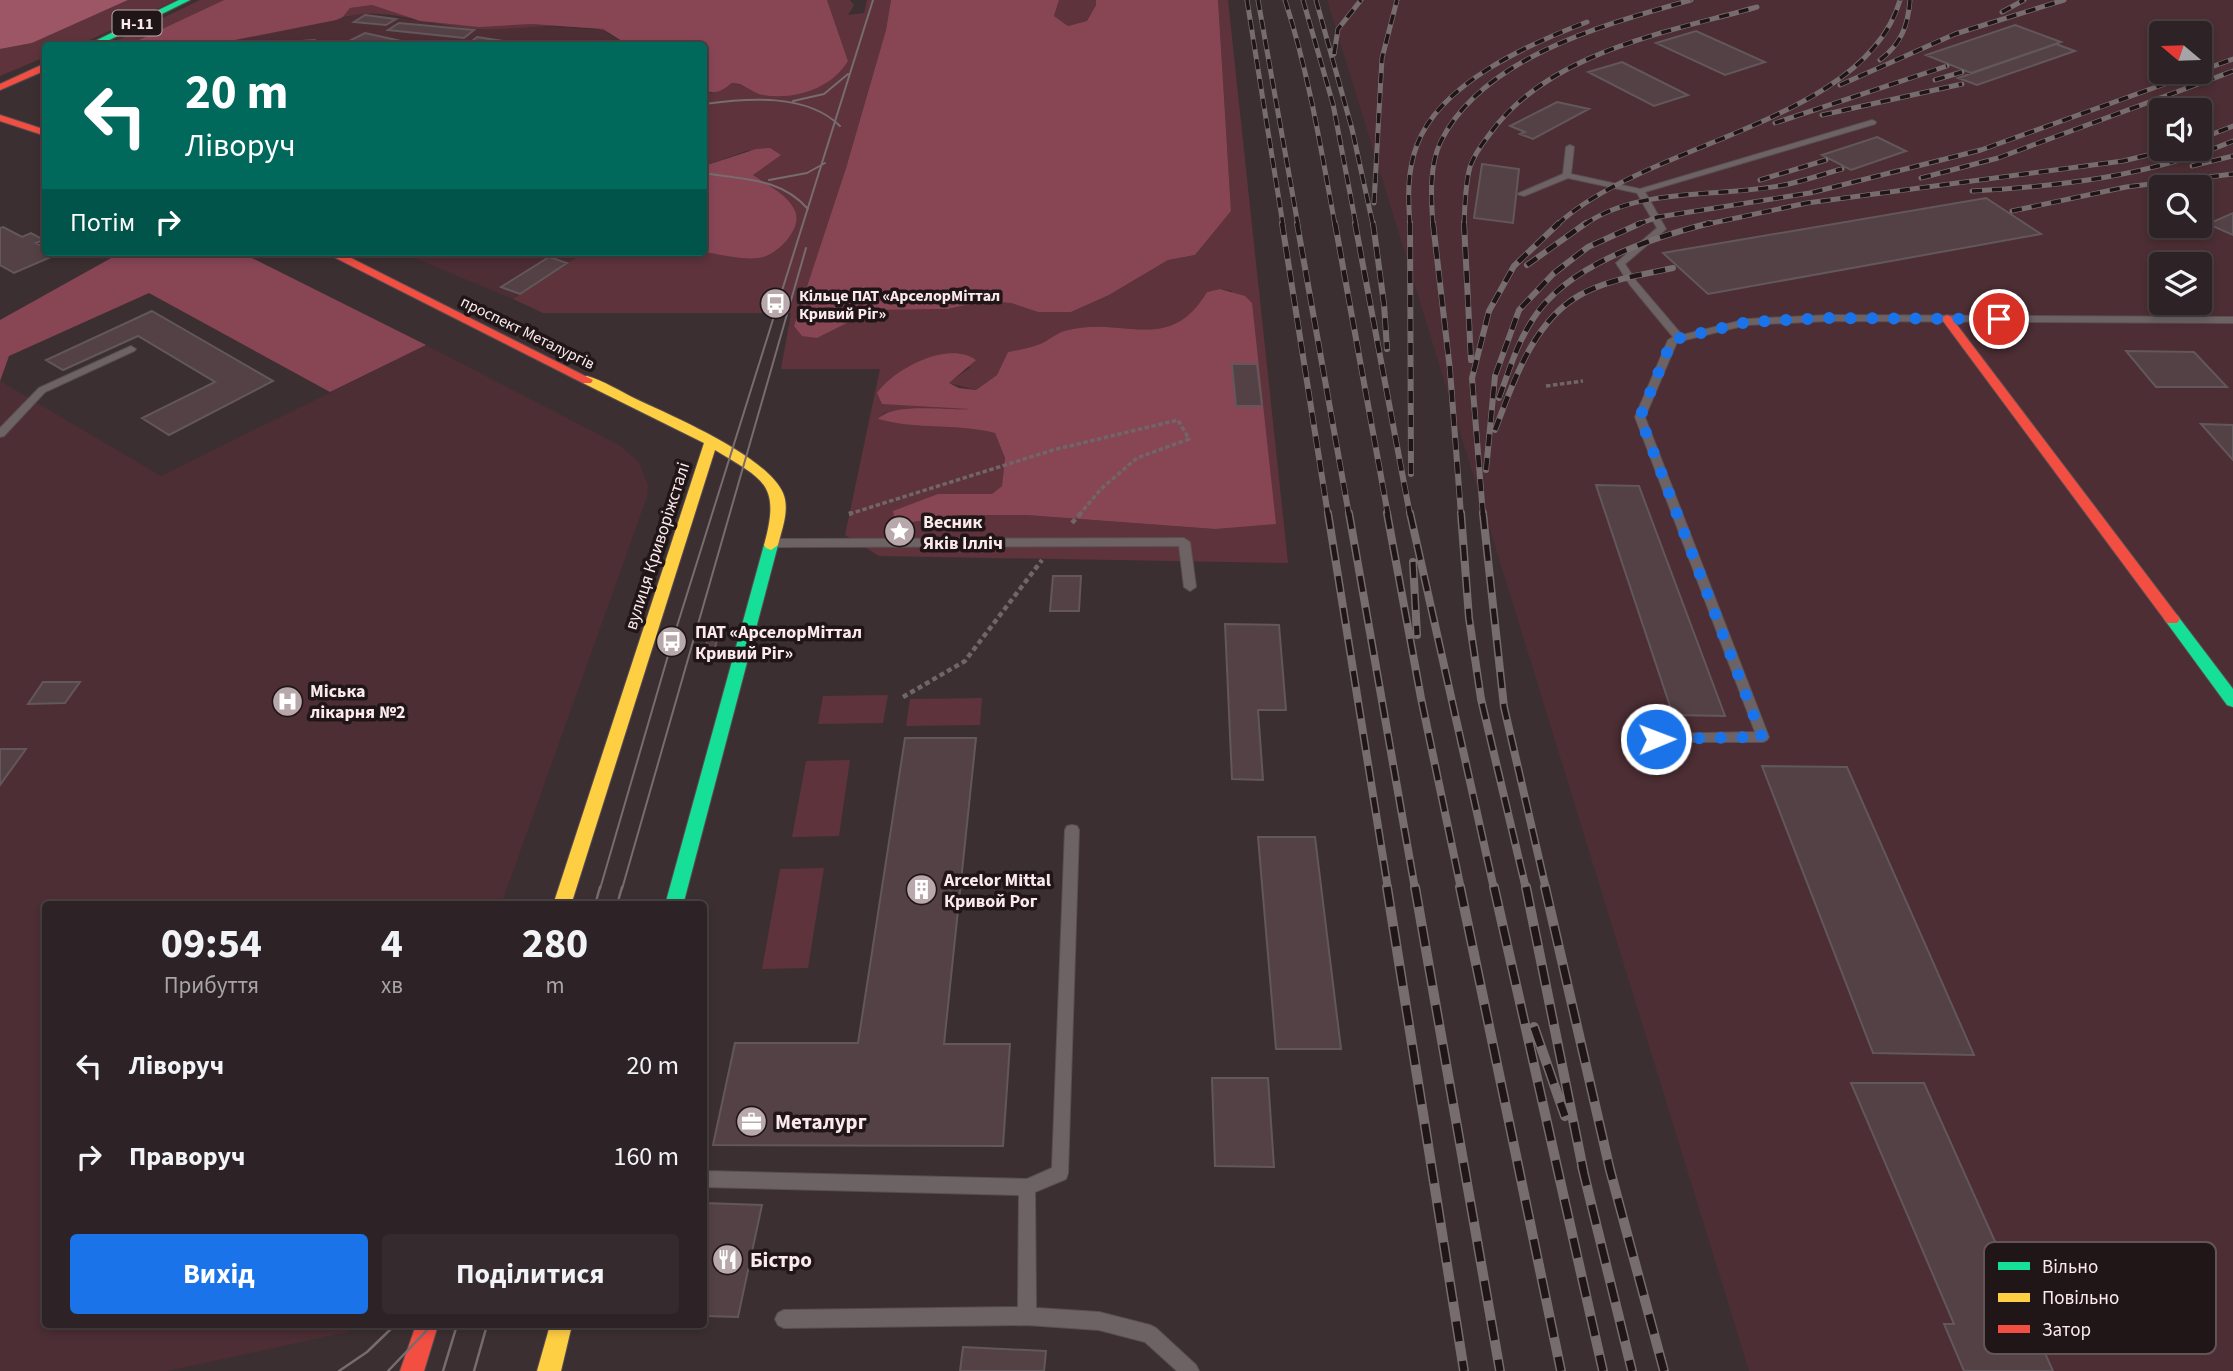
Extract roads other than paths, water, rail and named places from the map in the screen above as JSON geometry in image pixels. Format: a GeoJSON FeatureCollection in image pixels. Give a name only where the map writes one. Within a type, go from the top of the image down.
{"type":"FeatureCollection","features":[{"type":"Feature","properties":{"kind":"main road","name":"Н-11"},"geometry":{"type":"LineString","coordinates":[[97,42],[186,0]]}},
{"type":"Feature","properties":{"kind":"main road"},"geometry":{"type":"LineString","coordinates":[[0,87],[42,68]]}},
{"type":"Feature","properties":{"kind":"main road"},"geometry":{"type":"LineString","coordinates":[[0,118],[42,132]]}},
{"type":"Feature","properties":{"kind":"main road","name":"проспект Металургів"},"geometry":{"type":"LineString","coordinates":[[338,256],[710,444]]}},
{"type":"Feature","properties":{"kind":"main road"},"geometry":{"type":"LineString","coordinates":[[1947,319],[2233,701]]}},
{"type":"Feature","properties":{"kind":"main road"},"geometry":{"type":"LineString","coordinates":[[675,901],[778,517],[778,498],[774,488],[761,473],[710,444]]}},
{"type":"Feature","properties":{"kind":"main road","name":"вулиця Криворіжсталі"},"geometry":{"type":"LineString","coordinates":[[563,901],[710,444]]}},
{"type":"Feature","properties":{"kind":"main road"},"geometry":{"type":"LineString","coordinates":[[412,1371],[427,1328]]}},
{"type":"Feature","properties":{"kind":"main road"},"geometry":{"type":"LineString","coordinates":[[549,1371],[560,1328]]}},
{"type":"Feature","properties":{"kind":"lane"},"geometry":{"type":"LineString","coordinates":[[1521,194],[1567,175],[1640,191],[1872,122]]}},
{"type":"Feature","properties":{"kind":"lane"},"geometry":{"type":"LineString","coordinates":[[1567,175],[1570,147]]}},
{"type":"Feature","properties":{"kind":"lane"},"geometry":{"type":"LineString","coordinates":[[1640,191],[1662,229],[1620,263],[1628,279],[1679,338]]}},
{"type":"Feature","properties":{"kind":"lane"},"geometry":{"type":"LineString","coordinates":[[1656,739],[1762,737],[1640,417],[1672,340],[1747,322],[1828,318],[2233,320]]}},
{"type":"Feature","properties":{"kind":"lane"},"geometry":{"type":"LineString","coordinates":[[0,434],[43,390],[131,349]]}},
{"type":"Feature","properties":{"kind":"lane"},"geometry":{"type":"LineString","coordinates":[[771,543],[1184,542],[1190,587]]}},
{"type":"Feature","properties":{"kind":"lane"},"geometry":{"type":"LineString","coordinates":[[707,1179],[1027,1187],[1060,1173],[1072,830]]}},
{"type":"Feature","properties":{"kind":"lane"},"geometry":{"type":"LineString","coordinates":[[1027,1187],[1027,1316]]}},
{"type":"Feature","properties":{"kind":"lane"},"geometry":{"type":"LineString","coordinates":[[783,1319],[1027,1316],[1099,1321],[1150,1334],[1190,1371]]}},
{"type":"Feature","properties":{"kind":"tram line"},"geometry":{"type":"LineString","coordinates":[[835,122],[873,0]]}},
{"type":"Feature","properties":{"kind":"tram line"},"geometry":{"type":"LineString","coordinates":[[793,101],[824,94],[848,74]]}},
{"type":"Feature","properties":{"kind":"tram line"},"geometry":{"type":"LineString","coordinates":[[707,104],[776,100],[811,108],[835,122]]}},
{"type":"Feature","properties":{"kind":"tram line"},"geometry":{"type":"LineString","coordinates":[[821,165],[835,122]]}},
{"type":"Feature","properties":{"kind":"tram line"},"geometry":{"type":"LineString","coordinates":[[835,122],[840,126]]}},
{"type":"Feature","properties":{"kind":"tram line"},"geometry":{"type":"LineString","coordinates":[[821,165],[825,163]]}},
{"type":"Feature","properties":{"kind":"tram line"},"geometry":{"type":"LineString","coordinates":[[769,180],[807,173],[821,165]]}},
{"type":"Feature","properties":{"kind":"tram line"},"geometry":{"type":"LineString","coordinates":[[808,209],[821,165]]}},
{"type":"Feature","properties":{"kind":"tram line"},"geometry":{"type":"LineString","coordinates":[[707,173],[773,185],[808,209]]}},
{"type":"Feature","properties":{"kind":"tram line"},"geometry":{"type":"LineString","coordinates":[[600,889],[672,642],[808,209]]}},
{"type":"Feature","properties":{"kind":"tram line"},"geometry":{"type":"LineString","coordinates":[[622,889],[806,248]]}},
{"type":"Feature","properties":{"kind":"tram line"},"geometry":{"type":"LineString","coordinates":[[596,901],[600,887]]}},
{"type":"Feature","properties":{"kind":"tram line"},"geometry":{"type":"LineString","coordinates":[[618,901],[622,887]]}},
{"type":"Feature","properties":{"kind":"tram line"},"geometry":{"type":"LineString","coordinates":[[339,1371],[367,1352],[392,1328]]}},
{"type":"Feature","properties":{"kind":"tram line"},"geometry":{"type":"LineString","coordinates":[[388,1371],[429,1328]]}},
{"type":"Feature","properties":{"kind":"tram line"},"geometry":{"type":"LineString","coordinates":[[443,1371],[456,1328]]}},
{"type":"Feature","properties":{"kind":"tram line"},"geometry":{"type":"LineString","coordinates":[[474,1371],[486,1328]]}},
{"type":"Feature","properties":{"kind":"railway"},"geometry":{"type":"LineString","coordinates":[[1247,0],[1283,225]]}},
{"type":"Feature","properties":{"kind":"railway"},"geometry":{"type":"LineString","coordinates":[[1258,0],[1298,225]]}},
{"type":"Feature","properties":{"kind":"railway"},"geometry":{"type":"LineString","coordinates":[[1285,0],[1308,84],[1335,225]]}},
{"type":"Feature","properties":{"kind":"railway"},"geometry":{"type":"LineString","coordinates":[[1303,0],[1333,104],[1356,225]]}},
{"type":"Feature","properties":{"kind":"railway"},"geometry":{"type":"LineString","coordinates":[[1316,0],[1352,129],[1373,225]]}},
{"type":"Feature","properties":{"kind":"railway"},"geometry":{"type":"LineString","coordinates":[[1334,54],[1338,29],[1361,0]]}},
{"type":"Feature","properties":{"kind":"railway"},"geometry":{"type":"LineString","coordinates":[[1374,203],[1382,58],[1397,0]]}},
{"type":"Feature","properties":{"kind":"railway"},"geometry":{"type":"LineString","coordinates":[[1433,225],[1432,182],[1437,150],[1461,112],[1486,86],[1517,65],[1550,48],[1622,20],[1691,0]]}},
{"type":"Feature","properties":{"kind":"railway"},"geometry":{"type":"LineString","coordinates":[[1557,225],[1596,197],[1643,172],[1748,128],[1799,103],[1844,75],[1879,42],[1900,0]]}},
{"type":"Feature","properties":{"kind":"railway"},"geometry":{"type":"LineString","coordinates":[[1880,60],[1893,48],[1902,34],[1910,0]]}},
{"type":"Feature","properties":{"kind":"railway"},"geometry":{"type":"LineString","coordinates":[[2002,12],[2024,0]]}},
{"type":"Feature","properties":{"kind":"railway"},"geometry":{"type":"LineString","coordinates":[[1840,85],[1955,34],[2064,0]]}},
{"type":"Feature","properties":{"kind":"railway"},"geometry":{"type":"LineString","coordinates":[[1464,224],[1467,181],[1476,154],[1514,107],[1543,84],[1575,65],[1647,37],[1757,7]]}},
{"type":"Feature","properties":{"kind":"railway"},"geometry":{"type":"LineString","coordinates":[[1410,225],[1411,165],[1417,145],[1429,123],[1445,103],[1489,68],[1539,42],[1587,22]]}},
{"type":"Feature","properties":{"kind":"railway"},"geometry":{"type":"LineString","coordinates":[[2212,67],[2233,59]]}},
{"type":"Feature","properties":{"kind":"railway"},"geometry":{"type":"LineString","coordinates":[[1775,123],[1947,66]]}},
{"type":"Feature","properties":{"kind":"railway"},"geometry":{"type":"LineString","coordinates":[[1921,178],[1998,158],[2233,71]]}},
{"type":"Feature","properties":{"kind":"railway"},"geometry":{"type":"LineString","coordinates":[[1935,80],[1962,72]]}},
{"type":"Feature","properties":{"kind":"railway"},"geometry":{"type":"LineString","coordinates":[[1822,115],[1962,84]]}},
{"type":"Feature","properties":{"kind":"railway"},"geometry":{"type":"LineString","coordinates":[[1639,224],[1658,217],[1810,193],[1981,150],[2165,84]]}},
{"type":"Feature","properties":{"kind":"railway"},"geometry":{"type":"LineString","coordinates":[[2212,134],[2233,126]]}},
{"type":"Feature","properties":{"kind":"railway"},"geometry":{"type":"LineString","coordinates":[[1972,191],[2039,186],[2137,171],[2170,163],[2233,141]]}},
{"type":"Feature","properties":{"kind":"railway"},"geometry":{"type":"LineString","coordinates":[[1704,225],[1807,203],[2123,161],[2149,155]]}},
{"type":"Feature","properties":{"kind":"railway"},"geometry":{"type":"LineString","coordinates":[[2192,166],[2233,156]]}},
{"type":"Feature","properties":{"kind":"railway"},"geometry":{"type":"LineString","coordinates":[[1760,180],[1826,160]]}},
{"type":"Feature","properties":{"kind":"railway"},"geometry":{"type":"LineString","coordinates":[[1584,225],[1630,204],[1681,195],[1760,189],[1799,182],[1842,169]]}},
{"type":"Feature","properties":{"kind":"railway"},"geometry":{"type":"LineString","coordinates":[[2012,211],[2126,187],[2233,174]]}},
{"type":"Feature","properties":{"kind":"railway"},"geometry":{"type":"LineString","coordinates":[[1282,223],[1328,515]]}},
{"type":"Feature","properties":{"kind":"railway"},"geometry":{"type":"LineString","coordinates":[[1297,223],[1349,515]]}},
{"type":"Feature","properties":{"kind":"railway"},"geometry":{"type":"LineString","coordinates":[[1335,223],[1388,515]]}},
{"type":"Feature","properties":{"kind":"railway"},"geometry":{"type":"LineString","coordinates":[[1355,223],[1410,515]]}},
{"type":"Feature","properties":{"kind":"railway"},"geometry":{"type":"LineString","coordinates":[[1373,223],[1387,349]]}},
{"type":"Feature","properties":{"kind":"railway"},"geometry":{"type":"LineString","coordinates":[[1410,223],[1411,474]]}},
{"type":"Feature","properties":{"kind":"railway"},"geometry":{"type":"LineString","coordinates":[[1433,223],[1450,370],[1461,515]]}},
{"type":"Feature","properties":{"kind":"railway"},"geometry":{"type":"LineString","coordinates":[[1483,515],[1472,378],[1489,311],[1514,266],[1559,223]]}},
{"type":"Feature","properties":{"kind":"railway"},"geometry":{"type":"LineString","coordinates":[[1527,265],[1586,223]]}},
{"type":"Feature","properties":{"kind":"railway"},"geometry":{"type":"LineString","coordinates":[[1704,225],[1710,223]]}},
{"type":"Feature","properties":{"kind":"railway"},"geometry":{"type":"LineString","coordinates":[[1464,224],[1471,360]]}},
{"type":"Feature","properties":{"kind":"railway"},"geometry":{"type":"LineString","coordinates":[[1486,470],[1495,376],[1519,310],[1553,274],[1588,247],[1639,224]]}},
{"type":"Feature","properties":{"kind":"railway"},"geometry":{"type":"LineString","coordinates":[[1499,398],[1527,328],[1548,300],[1567,283],[1612,256],[1704,225]]}},
{"type":"Feature","properties":{"kind":"railway"},"geometry":{"type":"LineString","coordinates":[[1495,430],[1517,373],[1537,337],[1549,320],[1564,306],[1602,285],[1673,268]]}},
{"type":"Feature","properties":{"kind":"railway"},"geometry":{"type":"LineString","coordinates":[[1328,513],[1388,889]]}},
{"type":"Feature","properties":{"kind":"railway"},"geometry":{"type":"LineString","coordinates":[[1349,513],[1415,889]]}},
{"type":"Feature","properties":{"kind":"railway"},"geometry":{"type":"LineString","coordinates":[[1387,513],[1421,698],[1461,889]]}},
{"type":"Feature","properties":{"kind":"railway"},"geometry":{"type":"LineString","coordinates":[[1410,513],[1494,889]]}},
{"type":"Feature","properties":{"kind":"railway"},"geometry":{"type":"LineString","coordinates":[[1461,513],[1469,618],[1481,699],[1526,889]]}},
{"type":"Feature","properties":{"kind":"railway"},"geometry":{"type":"LineString","coordinates":[[1483,513],[1504,707],[1546,889]]}},
{"type":"Feature","properties":{"kind":"railway"},"geometry":{"type":"LineString","coordinates":[[1413,562],[1417,635]]}},
{"type":"Feature","properties":{"kind":"railway"},"geometry":{"type":"LineString","coordinates":[[1387,887],[1464,1371]]}},
{"type":"Feature","properties":{"kind":"railway"},"geometry":{"type":"LineString","coordinates":[[1415,887],[1500,1371]]}},
{"type":"Feature","properties":{"kind":"railway"},"geometry":{"type":"LineString","coordinates":[[1460,887],[1561,1371]]}},
{"type":"Feature","properties":{"kind":"railway"},"geometry":{"type":"LineString","coordinates":[[1494,887],[1603,1371]]}},
{"type":"Feature","properties":{"kind":"railway"},"geometry":{"type":"LineString","coordinates":[[1526,887],[1584,1174]]}},
{"type":"Feature","properties":{"kind":"railway"},"geometry":{"type":"LineString","coordinates":[[1545,887],[1610,1170],[1664,1371]]}},
{"type":"Feature","properties":{"kind":"railway"},"geometry":{"type":"LineString","coordinates":[[1534,1027],[1565,1116]]}},
{"type":"Feature","properties":{"kind":"railway"},"geometry":{"type":"LineString","coordinates":[[1582,1166],[1632,1371]]}},
{"type":"Feature","properties":{"kind":"place","name":"Кільце ПАТ «АрселорМіттал Кривий Ріг»"},"geometry":{"type":"Point","coordinates":[776,304]}},
{"type":"Feature","properties":{"kind":"place","name":"Весник Яків Ілліч"},"geometry":{"type":"Point","coordinates":[900,532]}},
{"type":"Feature","properties":{"kind":"place","name":"ПАТ «АрселорМіттал Кривий Ріг»"},"geometry":{"type":"Point","coordinates":[672,642]}},
{"type":"Feature","properties":{"kind":"place","name":"Міська лікарня №2"},"geometry":{"type":"Point","coordinates":[287,701]}},
{"type":"Feature","properties":{"kind":"place","name":"Arcelor Mittal Кривой Рог"},"geometry":{"type":"Point","coordinates":[921,890]}},
{"type":"Feature","properties":{"kind":"place","name":"Металург"},"geometry":{"type":"Point","coordinates":[752,1122]}},
{"type":"Feature","properties":{"kind":"place","name":"Бістро"},"geometry":{"type":"Point","coordinates":[727,1260]}}]}
